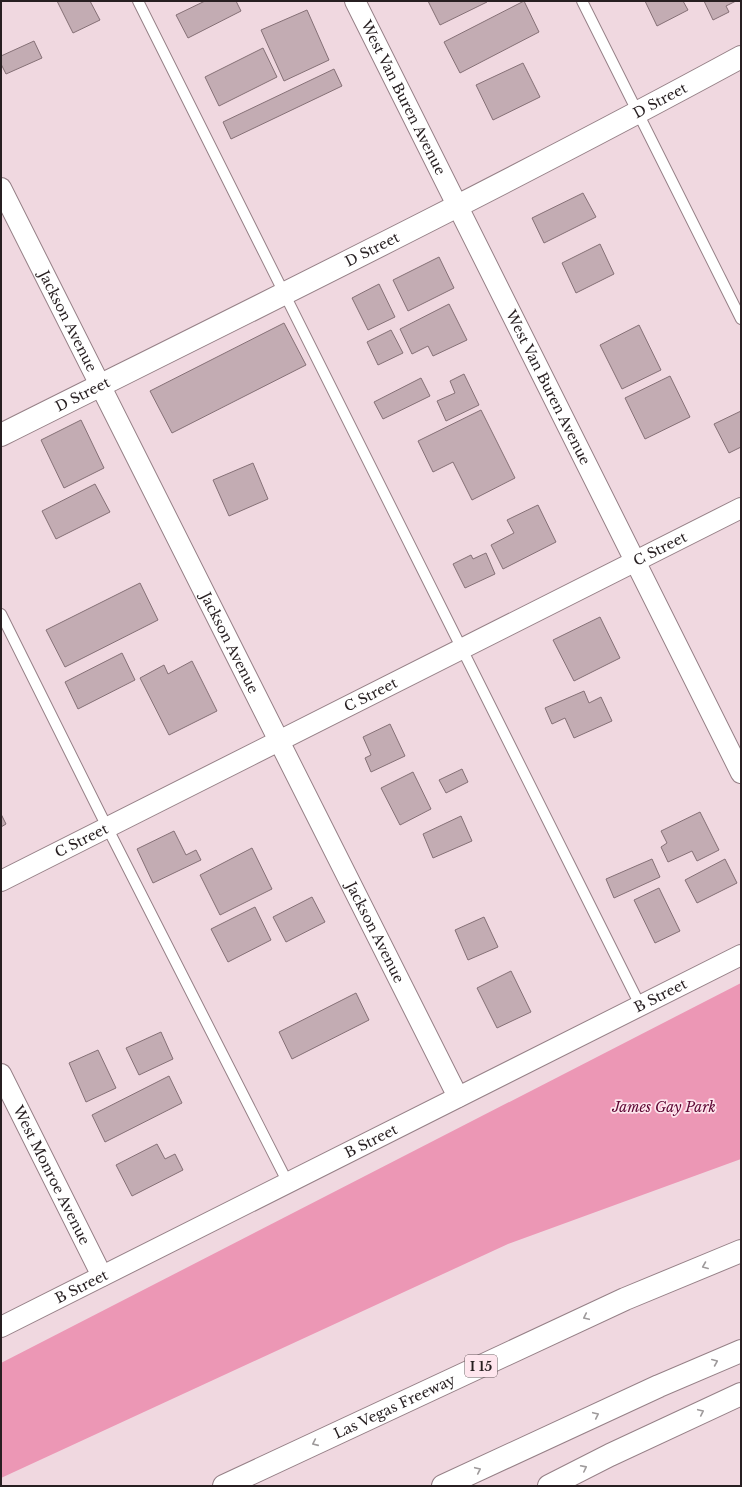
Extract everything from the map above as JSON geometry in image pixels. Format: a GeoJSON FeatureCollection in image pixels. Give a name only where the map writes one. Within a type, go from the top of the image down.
{"type":"FeatureCollection","features":[{"type":"Feature","properties":{"kind":"main road","name":"D Street"},"geometry":{"type":"LineString","coordinates":[[1,435],[456,206],[638,113],[741,57]]}},
{"type":"Feature","properties":{"kind":"main road","name":"Las Vegas Freeway"},"geometry":{"type":"LineString","coordinates":[[224,1486],[624,1299],[741,1251]]}},
{"type":"Feature","properties":{"kind":"main road"},"geometry":{"type":"LineString","coordinates":[[443,1486],[659,1386],[741,1351]]}},
{"type":"Feature","properties":{"kind":"main road"},"geometry":{"type":"LineString","coordinates":[[549,1486],[617,1452],[741,1394]]}},
{"type":"Feature","properties":{"kind":"street","name":"West Van Buren Avenue"},"geometry":{"type":"LineString","coordinates":[[355,1],[456,206],[741,773]]}},
{"type":"Feature","properties":{"kind":"street","name":"Jackson Avenue"},"geometry":{"type":"LineString","coordinates":[[1,188],[458,1097]]}},
{"type":"Feature","properties":{"kind":"street","name":"C Street"},"geometry":{"type":"LineString","coordinates":[[1,881],[741,508]]}},
{"type":"Feature","properties":{"kind":"street","name":"B Street"},"geometry":{"type":"LineString","coordinates":[[1,1327],[741,955]]}},
{"type":"Feature","properties":{"kind":"street","name":"West Monroe Avenue"},"geometry":{"type":"LineString","coordinates":[[1,1074],[102,1276]]}},
{"type":"Feature","properties":{"kind":"lane"},"geometry":{"type":"LineString","coordinates":[[138,1],[640,1005]]}},
{"type":"Feature","properties":{"kind":"lane"},"geometry":{"type":"LineString","coordinates":[[582,1],[741,319]]}},
{"type":"Feature","properties":{"kind":"lane"},"geometry":{"type":"LineString","coordinates":[[1,614],[107,827],[288,1183]]}},
{"type":"Feature","properties":{"kind":"green space","name":"James Gay Park"},"geometry":{"type":"Polygon","coordinates":[[[741,983],[741,1159],[508,1244],[1,1478],[1,1363],[741,983]]]}},
{"type":"Feature","properties":{"kind":"building"},"geometry":{"type":"Polygon","coordinates":[[[57,1],[90,1],[100,20],[73,33],[57,1]]]}},
{"type":"Feature","properties":{"kind":"building"},"geometry":{"type":"Polygon","coordinates":[[[205,1],[236,1],[241,11],[188,38],[176,15],[205,1]]]}},
{"type":"Feature","properties":{"kind":"building"},"geometry":{"type":"Polygon","coordinates":[[[428,1],[486,1],[487,2],[440,25],[428,1]]]}},
{"type":"Feature","properties":{"kind":"building"},"geometry":{"type":"Polygon","coordinates":[[[524,1],[539,32],[460,73],[444,42],[524,1]]]}},
{"type":"Feature","properties":{"kind":"building"},"geometry":{"type":"Polygon","coordinates":[[[645,1],[683,1],[688,10],[657,26],[645,1]]]}},
{"type":"Feature","properties":{"kind":"building"},"geometry":{"type":"Polygon","coordinates":[[[704,1],[736,1],[726,6],[729,12],[713,20],[704,1]]]}},
{"type":"Feature","properties":{"kind":"building"},"geometry":{"type":"Polygon","coordinates":[[[307,10],[329,60],[284,81],[261,30],[307,10]]]}},
{"type":"Feature","properties":{"kind":"building"},"geometry":{"type":"Polygon","coordinates":[[[34,41],[42,58],[6,74],[1,64],[1,56],[34,41]]]}},
{"type":"Feature","properties":{"kind":"building"},"geometry":{"type":"Polygon","coordinates":[[[263,48],[277,77],[219,106],[205,77],[263,48]]]}},
{"type":"Feature","properties":{"kind":"building"},"geometry":{"type":"Polygon","coordinates":[[[523,63],[540,97],[493,120],[476,85],[523,63]]]}},
{"type":"Feature","properties":{"kind":"building"},"geometry":{"type":"Polygon","coordinates":[[[334,69],[342,86],[231,139],[223,122],[334,69]]]}},
{"type":"Feature","properties":{"kind":"building"},"geometry":{"type":"Polygon","coordinates":[[[583,193],[596,217],[544,243],[532,218],[583,193]]]}},
{"type":"Feature","properties":{"kind":"building"},"geometry":{"type":"Polygon","coordinates":[[[600,244],[614,274],[576,293],[562,263],[600,244]]]}},
{"type":"Feature","properties":{"kind":"building"},"geometry":{"type":"Polygon","coordinates":[[[439,257],[454,288],[408,311],[393,280],[439,257]]]}},
{"type":"Feature","properties":{"kind":"building"},"geometry":{"type":"Polygon","coordinates":[[[379,284],[395,317],[368,330],[352,298],[379,284]]]}},
{"type":"Feature","properties":{"kind":"building"},"geometry":{"type":"Polygon","coordinates":[[[449,304],[467,340],[433,356],[428,346],[412,354],[400,329],[449,304]]]}},
{"type":"Feature","properties":{"kind":"building"},"geometry":{"type":"Polygon","coordinates":[[[284,323],[306,365],[172,433],[150,391],[284,323]]]}},
{"type":"Feature","properties":{"kind":"building"},"geometry":{"type":"Polygon","coordinates":[[[639,325],[661,370],[622,389],[600,345],[639,325]]]}},
{"type":"Feature","properties":{"kind":"building"},"geometry":{"type":"Polygon","coordinates":[[[391,330],[403,353],[378,365],[367,342],[391,330]]]}},
{"type":"Feature","properties":{"kind":"building"},"geometry":{"type":"Polygon","coordinates":[[[464,374],[479,405],[446,421],[437,401],[455,393],[450,381],[464,374]]]}},
{"type":"Feature","properties":{"kind":"building"},"geometry":{"type":"Polygon","coordinates":[[[670,376],[690,417],[645,439],[625,398],[670,376]]]}},
{"type":"Feature","properties":{"kind":"building"},"geometry":{"type":"Polygon","coordinates":[[[421,378],[430,396],[383,419],[374,402],[421,378]]]}},
{"type":"Feature","properties":{"kind":"building"},"geometry":{"type":"Polygon","coordinates":[[[481,410],[515,478],[472,500],[453,462],[433,472],[418,441],[481,410]]]}},
{"type":"Feature","properties":{"kind":"building"},"geometry":{"type":"Polygon","coordinates":[[[741,411],[741,447],[729,453],[714,424],[741,411]]]}},
{"type":"Feature","properties":{"kind":"building"},"geometry":{"type":"Polygon","coordinates":[[[81,420],[104,468],[64,488],[41,440],[81,420]]]}},
{"type":"Feature","properties":{"kind":"building"},"geometry":{"type":"Polygon","coordinates":[[[253,463],[268,499],[229,516],[213,480],[253,463]]]}},
{"type":"Feature","properties":{"kind":"building"},"geometry":{"type":"Polygon","coordinates":[[[95,484],[110,512],[56,539],[42,511],[95,484]]]}},
{"type":"Feature","properties":{"kind":"building"},"geometry":{"type":"Polygon","coordinates":[[[538,505],[556,542],[503,569],[491,545],[514,533],[507,520],[538,505]]]}},
{"type":"Feature","properties":{"kind":"building"},"geometry":{"type":"Polygon","coordinates":[[[486,553],[495,574],[465,588],[453,564],[471,555],[473,559],[486,553]]]}},
{"type":"Feature","properties":{"kind":"building"},"geometry":{"type":"Polygon","coordinates":[[[140,583],[158,620],[65,667],[46,630],[140,583]]]}},
{"type":"Feature","properties":{"kind":"building"},"geometry":{"type":"Polygon","coordinates":[[[600,617],[620,658],[574,681],[553,640],[600,617]]]}},
{"type":"Feature","properties":{"kind":"building"},"geometry":{"type":"Polygon","coordinates":[[[122,653],[135,680],[78,709],[65,682],[122,653]]]}},
{"type":"Feature","properties":{"kind":"building"},"geometry":{"type":"Polygon","coordinates":[[[192,661],[217,711],[169,735],[140,678],[164,665],[168,674],[192,661]]]}},
{"type":"Feature","properties":{"kind":"building"},"geometry":{"type":"Polygon","coordinates":[[[584,691],[589,703],[601,697],[612,721],[574,738],[565,718],[552,724],[545,708],[584,691]]]}},
{"type":"Feature","properties":{"kind":"building"},"geometry":{"type":"Polygon","coordinates":[[[390,724],[405,756],[371,772],[365,758],[371,755],[363,737],[390,724]]]}},
{"type":"Feature","properties":{"kind":"building"},"geometry":{"type":"Polygon","coordinates":[[[462,769],[468,782],[446,793],[439,780],[462,769]]]}},
{"type":"Feature","properties":{"kind":"building"},"geometry":{"type":"Polygon","coordinates":[[[413,772],[431,809],[400,825],[381,788],[413,772]]]}},
{"type":"Feature","properties":{"kind":"building"},"geometry":{"type":"Polygon","coordinates":[[[700,812],[719,850],[697,861],[692,851],[668,862],[661,847],[667,843],[661,831],[700,812]]]}},
{"type":"Feature","properties":{"kind":"building"},"geometry":{"type":"Polygon","coordinates":[[[1,814],[6,824],[1,827],[1,814]]]}},
{"type":"Feature","properties":{"kind":"building"},"geometry":{"type":"Polygon","coordinates":[[[461,816],[472,841],[433,858],[423,834],[461,816]]]}},
{"type":"Feature","properties":{"kind":"building"},"geometry":{"type":"Polygon","coordinates":[[[174,831],[186,855],[196,850],[201,860],[153,883],[137,849],[174,831]]]}},
{"type":"Feature","properties":{"kind":"building"},"geometry":{"type":"Polygon","coordinates":[[[252,848],[272,889],[220,915],[200,875],[252,848]]]}},
{"type":"Feature","properties":{"kind":"building"},"geometry":{"type":"Polygon","coordinates":[[[652,859],[660,877],[614,898],[606,879],[652,859]]]}},
{"type":"Feature","properties":{"kind":"building"},"geometry":{"type":"Polygon","coordinates":[[[725,859],[737,883],[697,903],[685,880],[725,859]]]}},
{"type":"Feature","properties":{"kind":"building"},"geometry":{"type":"Polygon","coordinates":[[[659,888],[680,931],[655,943],[634,900],[659,888]]]}},
{"type":"Feature","properties":{"kind":"building"},"geometry":{"type":"Polygon","coordinates":[[[312,897],[325,922],[286,942],[273,917],[312,897]]]}},
{"type":"Feature","properties":{"kind":"building"},"geometry":{"type":"Polygon","coordinates":[[[255,907],[271,940],[228,962],[211,929],[255,907]]]}},
{"type":"Feature","properties":{"kind":"building"},"geometry":{"type":"Polygon","coordinates":[[[484,917],[498,947],[468,960],[455,930],[484,917]]]}},
{"type":"Feature","properties":{"kind":"building"},"geometry":{"type":"Polygon","coordinates":[[[511,971],[531,1012],[497,1028],[477,988],[511,971]]]}},
{"type":"Feature","properties":{"kind":"building"},"geometry":{"type":"Polygon","coordinates":[[[356,993],[369,1020],[292,1059],[279,1032],[356,993]]]}},
{"type":"Feature","properties":{"kind":"building"},"geometry":{"type":"Polygon","coordinates":[[[161,1032],[173,1059],[139,1075],[126,1048],[161,1032]]]}},
{"type":"Feature","properties":{"kind":"building"},"geometry":{"type":"Polygon","coordinates":[[[98,1050],[116,1088],[86,1102],[69,1063],[98,1050]]]}},
{"type":"Feature","properties":{"kind":"building"},"geometry":{"type":"Polygon","coordinates":[[[169,1076],[182,1103],[105,1142],[92,1115],[169,1076]]]}},
{"type":"Feature","properties":{"kind":"building"},"geometry":{"type":"Polygon","coordinates":[[[157,1144],[165,1159],[175,1154],[183,1170],[132,1196],[116,1165],[157,1144]]]}}]}
